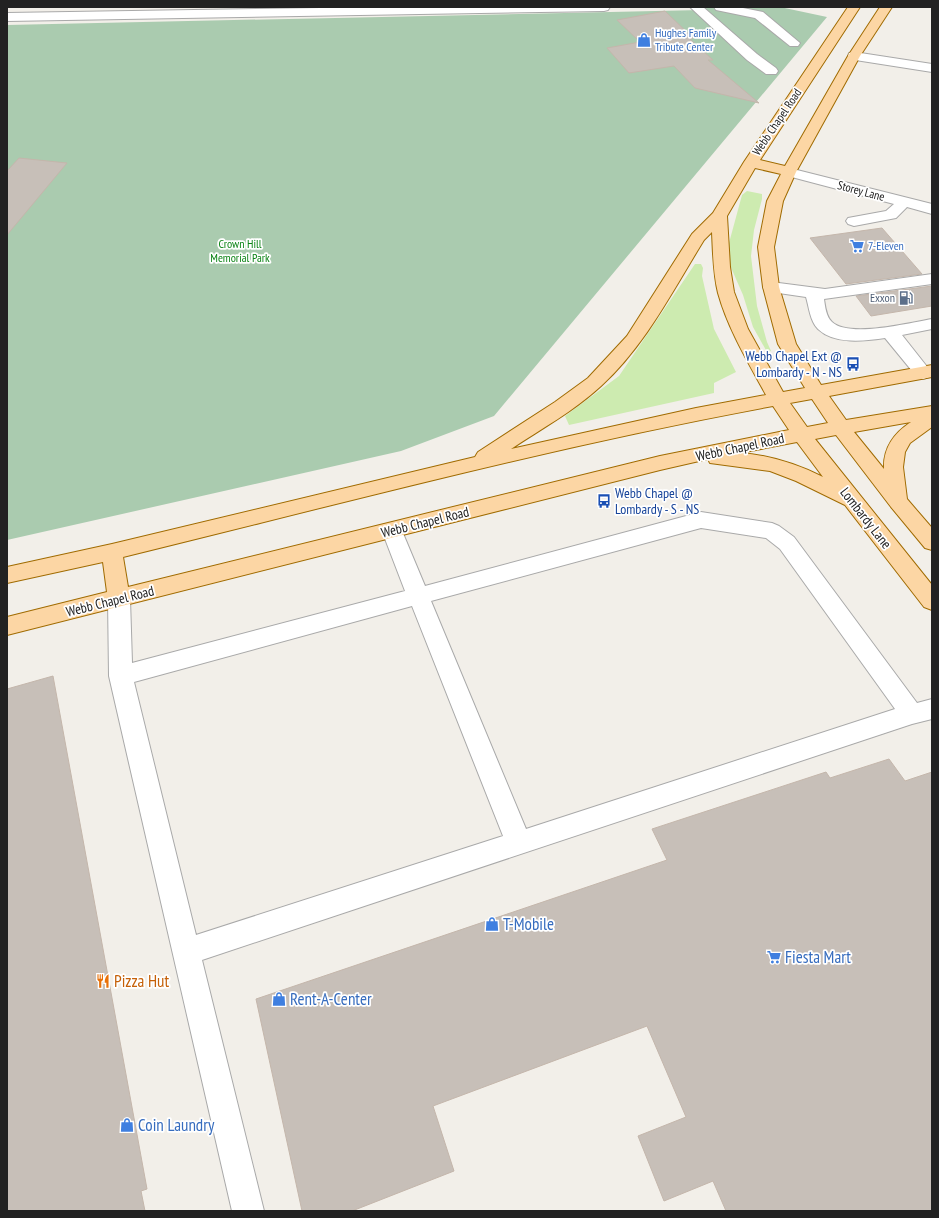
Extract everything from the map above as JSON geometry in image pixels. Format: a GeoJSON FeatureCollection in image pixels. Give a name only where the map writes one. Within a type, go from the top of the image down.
{"type":"FeatureCollection","features":[{"type":"Feature","properties":{"kind":"main road","name":"Webb Chapel Road"},"geometry":{"type":"LineString","coordinates":[[7,626],[660,464],[801,434],[777,398],[739,329],[726,292],[722,267],[719,216],[751,162],[854,7]]}},
{"type":"Feature","properties":{"kind":"main road"},"geometry":{"type":"LineString","coordinates":[[886,7],[854,56],[789,172],[775,201],[766,247],[771,288],[787,344],[816,391],[842,428],[898,502],[932,542]]}},
{"type":"Feature","properties":{"kind":"main road"},"geometry":{"type":"LineString","coordinates":[[825,51],[854,56]]}},
{"type":"Feature","properties":{"kind":"main road"},"geometry":{"type":"LineString","coordinates":[[751,162],[789,172]]}},
{"type":"Feature","properties":{"kind":"main road"},"geometry":{"type":"LineString","coordinates":[[471,465],[562,406],[594,382],[633,340],[698,237],[719,216]]}},
{"type":"Feature","properties":{"kind":"main road"},"geometry":{"type":"LineString","coordinates":[[7,575],[112,552],[471,465],[696,414],[777,398],[927,372]]}},
{"type":"Feature","properties":{"kind":"main road"},"geometry":{"type":"LineString","coordinates":[[801,434],[932,412]]}},
{"type":"Feature","properties":{"kind":"main road"},"geometry":{"type":"LineString","coordinates":[[898,502],[893,468],[896,449],[904,437],[932,418]]}},
{"type":"Feature","properties":{"kind":"main road","name":"Lombardy Lane"},"geometry":{"type":"LineString","coordinates":[[801,434],[932,601]]}},
{"type":"Feature","properties":{"kind":"main road"},"geometry":{"type":"LineString","coordinates":[[660,464],[705,458],[742,459],[769,464],[815,481],[854,502]]}},
{"type":"Feature","properties":{"kind":"main road"},"geometry":{"type":"LineString","coordinates":[[112,552],[119,599]]}},
{"type":"Feature","properties":{"kind":"street"},"geometry":{"type":"LineString","coordinates":[[7,17],[604,7]]}},
{"type":"Feature","properties":{"kind":"street"},"geometry":{"type":"LineString","coordinates":[[696,7],[752,58],[771,71]]}},
{"type":"Feature","properties":{"kind":"street"},"geometry":{"type":"LineString","coordinates":[[720,7],[759,16],[794,43]]}},
{"type":"Feature","properties":{"kind":"street"},"geometry":{"type":"LineString","coordinates":[[854,56],[932,68]]}},
{"type":"Feature","properties":{"kind":"street","name":"Storey Lane"},"geometry":{"type":"LineString","coordinates":[[789,172],[932,209]]}},
{"type":"Feature","properties":{"kind":"street"},"geometry":{"type":"LineString","coordinates":[[854,221],[891,215],[904,202]]}},
{"type":"Feature","properties":{"kind":"street"},"geometry":{"type":"LineString","coordinates":[[771,288],[825,294],[932,279]]}},
{"type":"Feature","properties":{"kind":"street"},"geometry":{"type":"LineString","coordinates":[[814,293],[821,320],[829,330],[844,336],[932,324]]}},
{"type":"Feature","properties":{"kind":"street"},"geometry":{"type":"LineString","coordinates":[[889,331],[927,372]]}},
{"type":"Feature","properties":{"kind":"street"},"geometry":{"type":"LineString","coordinates":[[121,676],[701,520],[772,531],[787,543],[926,713],[635,804],[519,844],[186,952]]}},
{"type":"Feature","properties":{"kind":"street"},"geometry":{"type":"LineString","coordinates":[[392,531],[519,844]]}},
{"type":"Feature","properties":{"kind":"street"},"geometry":{"type":"LineString","coordinates":[[119,599],[121,676],[248,1211]]}},
{"type":"Feature","properties":{"kind":"green space","name":"Crown Hill Memorial Park"},"geometry":{"type":"Polygon","coordinates":[[[704,7],[780,7],[827,17],[494,416],[401,451],[7,540],[7,25],[701,10],[704,7]]]}},
{"type":"Feature","properties":{"kind":"green space"},"geometry":{"type":"Polygon","coordinates":[[[747,191],[762,194],[754,230],[751,256],[757,306],[771,351],[767,352],[753,327],[743,295],[729,263],[729,243],[742,195],[747,191]]]}},
{"type":"Feature","properties":{"kind":"green space"},"geometry":{"type":"Polygon","coordinates":[[[695,264],[701,264],[703,268],[702,276],[714,329],[736,372],[714,383],[714,393],[569,425],[565,416],[619,376],[695,264]]]}},
{"type":"Feature","properties":{"kind":"building"},"geometry":{"type":"Polygon","coordinates":[[[665,11],[693,38],[690,39],[713,60],[708,60],[759,103],[695,88],[674,66],[629,73],[607,48],[640,42],[617,20],[665,11]]]}},
{"type":"Feature","properties":{"kind":"building"},"geometry":{"type":"Polygon","coordinates":[[[19,158],[67,163],[7,235],[7,171],[19,158]]]}},
{"type":"Feature","properties":{"kind":"building"},"geometry":{"type":"Polygon","coordinates":[[[882,228],[922,274],[846,284],[810,238],[882,228]]]}},
{"type":"Feature","properties":{"kind":"building","name":"Exxon"},"geometry":{"type":"Polygon","coordinates":[[[932,286],[932,306],[871,316],[856,296],[932,286]]]}},
{"type":"Feature","properties":{"kind":"building"},"geometry":{"type":"Polygon","coordinates":[[[53,676],[147,1189],[141,1191],[145,1211],[7,1211],[7,689],[53,676]]]}},
{"type":"Feature","properties":{"kind":"building","name":"Fiesta Mart"},"geometry":{"type":"Polygon","coordinates":[[[889,759],[905,781],[932,772],[932,1211],[726,1211],[713,1181],[664,1201],[638,1136],[686,1117],[647,1026],[433,1106],[454,1171],[352,1211],[302,1211],[256,999],[667,860],[652,829],[826,772],[830,778],[889,759]]]}},
{"type":"Feature","properties":{"kind":"place","name":"Hughes Family Tribute Center"},"geometry":{"type":"Point","coordinates":[644,40]}},
{"type":"Feature","properties":{"kind":"place","name":"7-Eleven"},"geometry":{"type":"Point","coordinates":[857,246]}},
{"type":"Feature","properties":{"kind":"place","name":"Exxon"},"geometry":{"type":"Point","coordinates":[906,298]}},
{"type":"Feature","properties":{"kind":"place","name":"Webb Chapel Ext @ Lombardy - N - NS"},"geometry":{"type":"Point","coordinates":[853,364]}},
{"type":"Feature","properties":{"kind":"place","name":"Webb Chapel @ Lombardy - S - NS"},"geometry":{"type":"Point","coordinates":[604,501]}},
{"type":"Feature","properties":{"kind":"place","name":"T-Mobile"},"geometry":{"type":"Point","coordinates":[492,924]}},
{"type":"Feature","properties":{"kind":"place","name":"Fiesta Mart"},"geometry":{"type":"Point","coordinates":[774,957]}},
{"type":"Feature","properties":{"kind":"place","name":"Pizza Hut"},"geometry":{"type":"Point","coordinates":[103,981]}},
{"type":"Feature","properties":{"kind":"place","name":"Rent-A-Center"},"geometry":{"type":"Point","coordinates":[279,999]}},
{"type":"Feature","properties":{"kind":"place","name":"Coin Laundry"},"geometry":{"type":"Point","coordinates":[127,1125]}}]}
